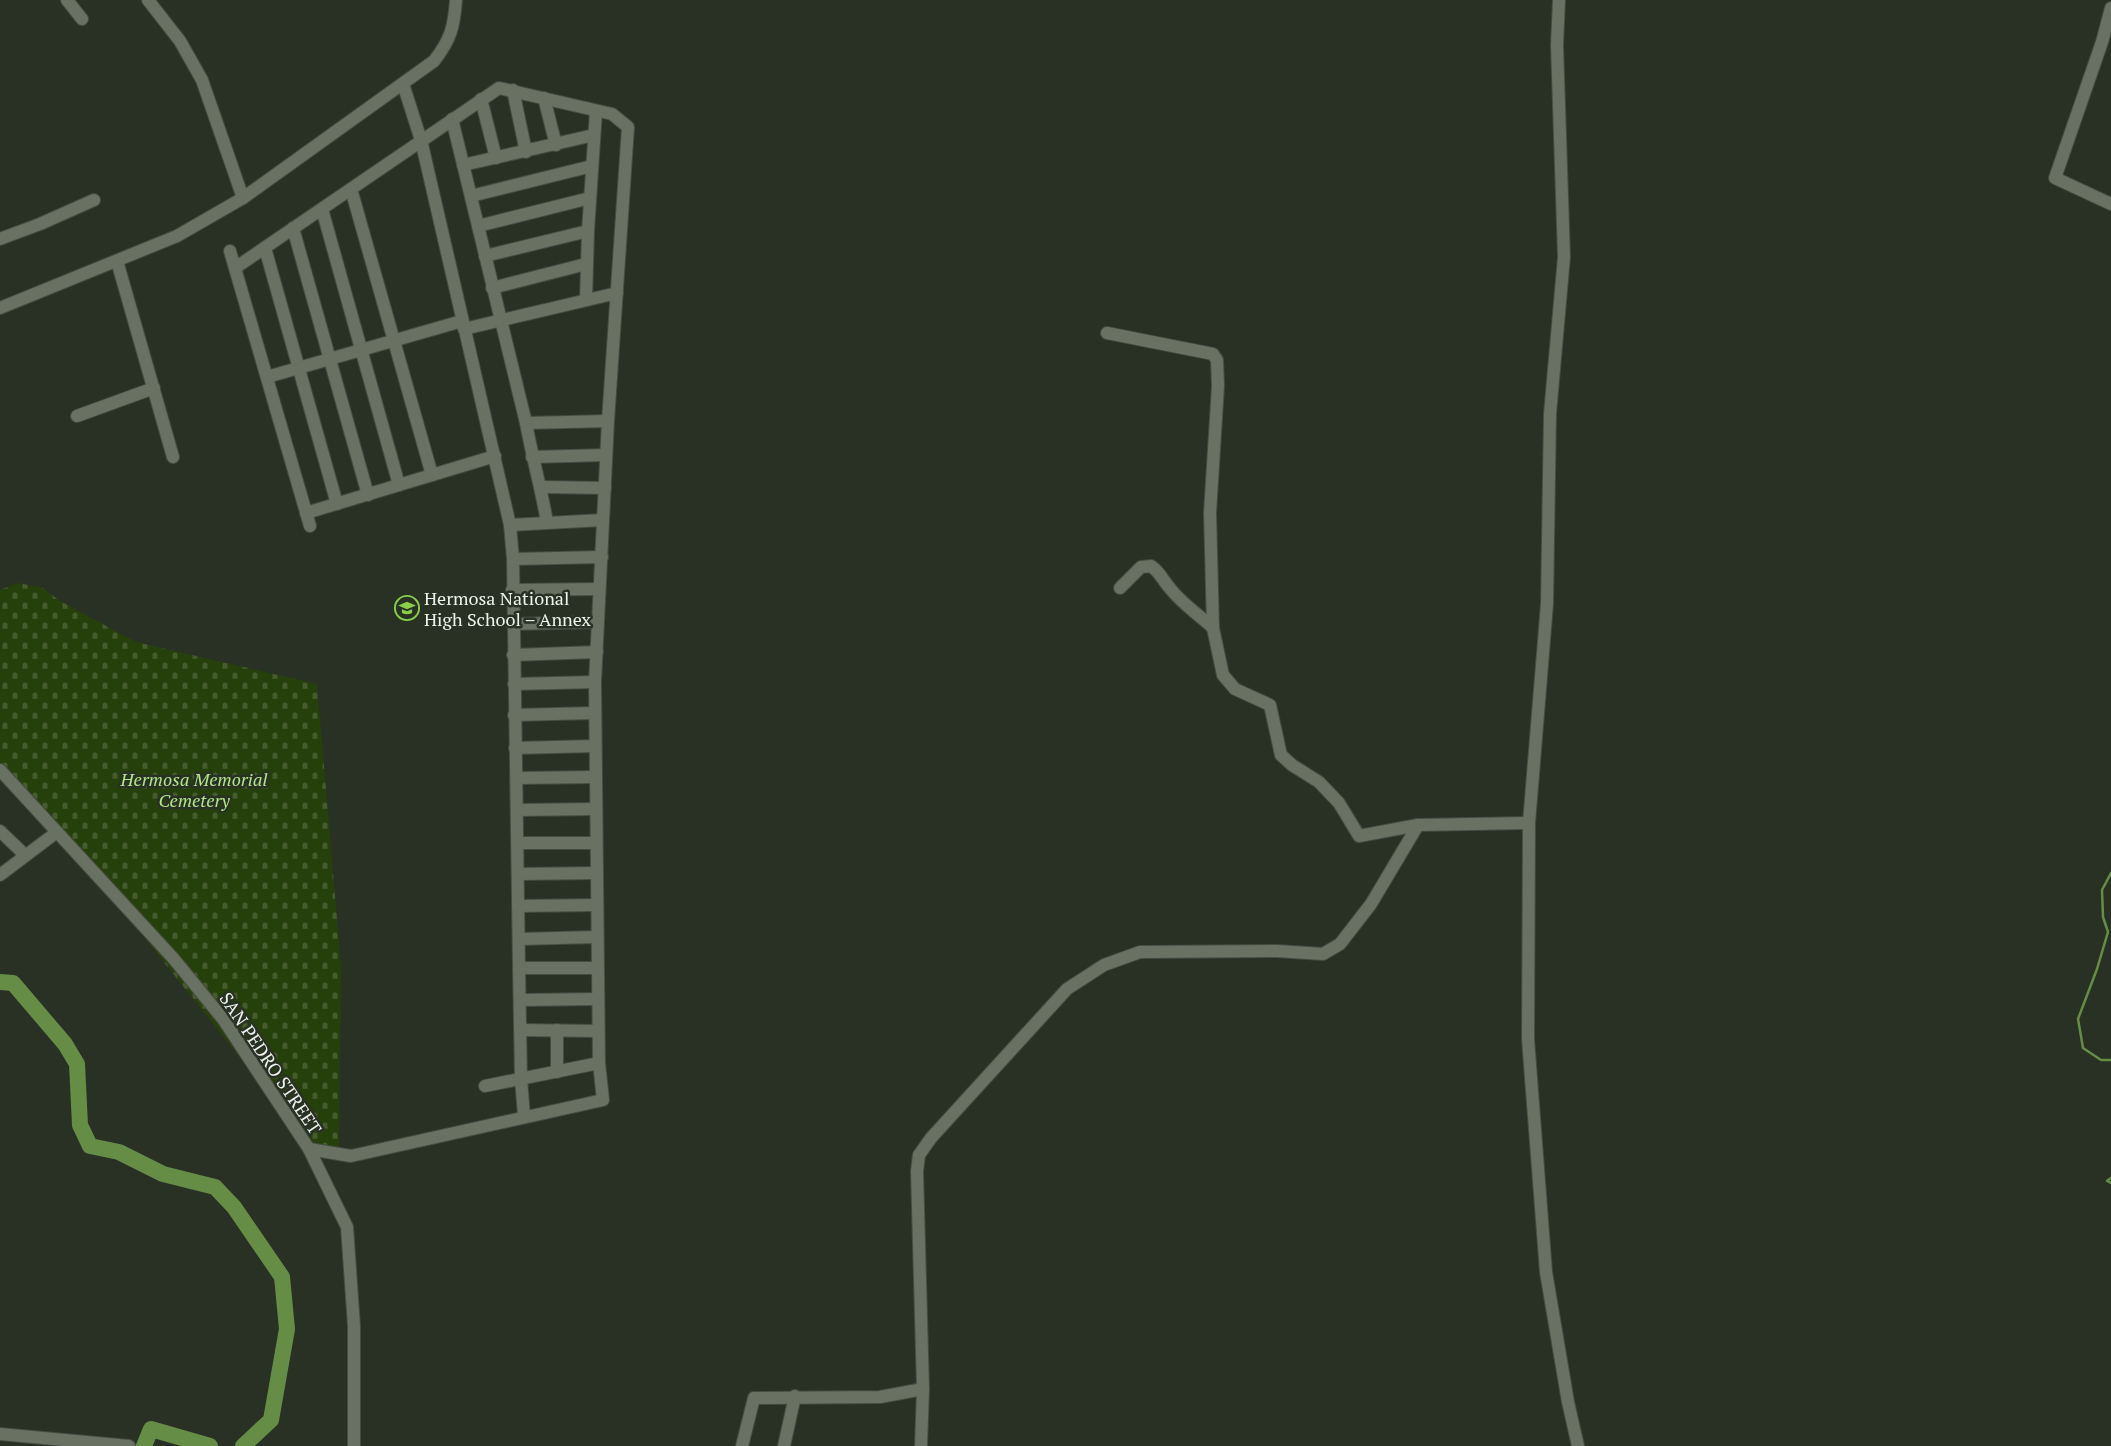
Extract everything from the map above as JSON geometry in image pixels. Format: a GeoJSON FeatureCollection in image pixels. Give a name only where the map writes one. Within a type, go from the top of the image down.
{"type":"FeatureCollection","features":[{"type":"Feature","properties":{"kind":"street"},"geometry":{"type":"LineString","coordinates":[[67,0],[82,19]]}},
{"type":"Feature","properties":{"kind":"street"},"geometry":{"type":"LineString","coordinates":[[148,0],[180,40],[202,80],[243,198]]}},
{"type":"Feature","properties":{"kind":"street"},"geometry":{"type":"LineString","coordinates":[[0,308],[177,236],[243,198],[434,61],[443,50],[454,26],[456,0]]}},
{"type":"Feature","properties":{"kind":"street"},"geometry":{"type":"LineString","coordinates":[[1559,0],[1557,45],[1564,257],[1550,414],[1547,604],[1529,823],[1528,1039],[1546,1272],[1568,1402],[1578,1446]]}},
{"type":"Feature","properties":{"kind":"street"},"geometry":{"type":"LineString","coordinates":[[2111,8],[2106,44],[2061,155],[2055,178],[2111,204]]}},
{"type":"Feature","properties":{"kind":"street"},"geometry":{"type":"LineString","coordinates":[[403,84],[421,140],[510,525],[513,559],[512,624],[517,778],[518,939],[521,1079],[524,1116]]}},
{"type":"Feature","properties":{"kind":"street"},"geometry":{"type":"LineString","coordinates":[[235,268],[499,88],[612,114],[628,127],[606,455],[594,713],[598,1031],[603,1100],[350,1156],[309,1149]]}},
{"type":"Feature","properties":{"kind":"street"},"geometry":{"type":"LineString","coordinates":[[513,90],[526,152]]}},
{"type":"Feature","properties":{"kind":"street"},"geometry":{"type":"LineString","coordinates":[[544,98],[556,145]]}},
{"type":"Feature","properties":{"kind":"street"},"geometry":{"type":"LineString","coordinates":[[481,99],[496,158]]}},
{"type":"Feature","properties":{"kind":"street"},"geometry":{"type":"LineString","coordinates":[[586,300],[586,264],[596,111]]}},
{"type":"Feature","properties":{"kind":"street"},"geometry":{"type":"LineString","coordinates":[[452,119],[526,423],[547,522]]}},
{"type":"Feature","properties":{"kind":"street"},"geometry":{"type":"LineString","coordinates":[[463,165],[594,135]]}},
{"type":"Feature","properties":{"kind":"street"},"geometry":{"type":"LineString","coordinates":[[471,196],[592,166]]}},
{"type":"Feature","properties":{"kind":"street"},"geometry":{"type":"LineString","coordinates":[[351,189],[432,475]]}},
{"type":"Feature","properties":{"kind":"street"},"geometry":{"type":"LineString","coordinates":[[478,226],[590,198]]}},
{"type":"Feature","properties":{"kind":"street"},"geometry":{"type":"LineString","coordinates":[[0,239],[94,200]]}},
{"type":"Feature","properties":{"kind":"street"},"geometry":{"type":"LineString","coordinates":[[322,209],[399,485]]}},
{"type":"Feature","properties":{"kind":"street"},"geometry":{"type":"LineString","coordinates":[[293,228],[368,495]]}},
{"type":"Feature","properties":{"kind":"street"},"geometry":{"type":"LineString","coordinates":[[485,256],[588,231]]}},
{"type":"Feature","properties":{"kind":"street"},"geometry":{"type":"LineString","coordinates":[[265,248],[337,504]]}},
{"type":"Feature","properties":{"kind":"street"},"geometry":{"type":"LineString","coordinates":[[230,251],[308,520],[337,504],[494,456]]}},
{"type":"Feature","properties":{"kind":"street"},"geometry":{"type":"LineString","coordinates":[[118,261],[173,456]]}},
{"type":"Feature","properties":{"kind":"street"},"geometry":{"type":"LineString","coordinates":[[492,288],[586,264]]}},
{"type":"Feature","properties":{"kind":"street"},"geometry":{"type":"LineString","coordinates":[[267,377],[393,341],[463,325],[500,320],[617,293]]}},
{"type":"Feature","properties":{"kind":"street"},"geometry":{"type":"LineString","coordinates":[[1107,333],[1213,354],[1217,360],[1218,386],[1210,513],[1213,628],[1223,675],[1235,689],[1270,705],[1281,755],[1292,765],[1319,782],[1339,803],[1359,836],[1418,825],[1529,823]]}},
{"type":"Feature","properties":{"kind":"street"},"geometry":{"type":"LineString","coordinates":[[77,416],[154,388]]}},
{"type":"Feature","properties":{"kind":"street"},"geometry":{"type":"LineString","coordinates":[[526,423],[608,421]]}},
{"type":"Feature","properties":{"kind":"street"},"geometry":{"type":"LineString","coordinates":[[532,457],[606,455]]}},
{"type":"Feature","properties":{"kind":"street"},"geometry":{"type":"LineString","coordinates":[[541,487],[605,488]]}},
{"type":"Feature","properties":{"kind":"street"},"geometry":{"type":"LineString","coordinates":[[510,525],[603,520]]}},
{"type":"Feature","properties":{"kind":"street"},"geometry":{"type":"LineString","coordinates":[[513,559],[602,557]]}},
{"type":"Feature","properties":{"kind":"street"},"geometry":{"type":"LineString","coordinates":[[1120,588],[1141,567],[1151,566],[1160,572],[1168,586],[1177,596],[1213,628]]}},
{"type":"Feature","properties":{"kind":"street"},"geometry":{"type":"LineString","coordinates":[[512,590],[600,589]]}},
{"type":"Feature","properties":{"kind":"street"},"geometry":{"type":"LineString","coordinates":[[512,624],[597,622]]}},
{"type":"Feature","properties":{"kind":"street"},"geometry":{"type":"LineString","coordinates":[[513,655],[597,652]]}},
{"type":"Feature","properties":{"kind":"street"},"geometry":{"type":"LineString","coordinates":[[514,684],[595,682]]}},
{"type":"Feature","properties":{"kind":"street"},"geometry":{"type":"LineString","coordinates":[[514,715],[594,713]]}},
{"type":"Feature","properties":{"kind":"street"},"geometry":{"type":"LineString","coordinates":[[515,748],[595,746]]}},
{"type":"Feature","properties":{"kind":"street","name":"SAN PEDRO STREET"},"geometry":{"type":"LineString","coordinates":[[0,770],[173,958],[223,1019],[309,1149],[346,1227],[354,1326],[354,1446]]}},
{"type":"Feature","properties":{"kind":"street"},"geometry":{"type":"LineString","coordinates":[[517,778],[595,777]]}},
{"type":"Feature","properties":{"kind":"street"},"geometry":{"type":"LineString","coordinates":[[517,810],[595,809]]}},
{"type":"Feature","properties":{"kind":"street"},"geometry":{"type":"LineString","coordinates":[[921,1446],[923,1389],[917,1171],[919,1155],[930,1138],[1067,989],[1104,965],[1140,952],[1277,951],[1323,954],[1340,944],[1370,904],[1418,825]]}},
{"type":"Feature","properties":{"kind":"street"},"geometry":{"type":"LineString","coordinates":[[0,831],[25,855]]}},
{"type":"Feature","properties":{"kind":"street"},"geometry":{"type":"LineString","coordinates":[[0,875],[57,832]]}},
{"type":"Feature","properties":{"kind":"street"},"geometry":{"type":"LineString","coordinates":[[518,843],[596,843]]}},
{"type":"Feature","properties":{"kind":"street"},"geometry":{"type":"LineString","coordinates":[[518,874],[596,873]]}},
{"type":"Feature","properties":{"kind":"street"},"geometry":{"type":"LineString","coordinates":[[518,906],[597,905]]}},
{"type":"Feature","properties":{"kind":"street"},"geometry":{"type":"LineString","coordinates":[[518,939],[597,937]]}},
{"type":"Feature","properties":{"kind":"street"},"geometry":{"type":"LineString","coordinates":[[519,968],[598,968]]}},
{"type":"Feature","properties":{"kind":"street"},"geometry":{"type":"LineString","coordinates":[[520,1000],[598,999]]}},
{"type":"Feature","properties":{"kind":"street"},"geometry":{"type":"LineString","coordinates":[[520,1030],[598,1031]]}},
{"type":"Feature","properties":{"kind":"street"},"geometry":{"type":"LineString","coordinates":[[556,1072],[557,1030]]}},
{"type":"Feature","properties":{"kind":"street"},"geometry":{"type":"LineString","coordinates":[[485,1086],[599,1063]]}},
{"type":"Feature","properties":{"kind":"street"},"geometry":{"type":"LineString","coordinates":[[742,1446],[754,1398],[795,1396],[880,1397],[923,1389]]}},
{"type":"Feature","properties":{"kind":"street"},"geometry":{"type":"LineString","coordinates":[[784,1446],[795,1396]]}},
{"type":"Feature","properties":{"kind":"street"},"geometry":{"type":"LineString","coordinates":[[0,1434],[124,1445]]}},
{"type":"Feature","properties":{"kind":"green space","name":"Hermosa Memorial Cemetery"},"geometry":{"type":"Polygon","coordinates":[[[18,583],[43,588],[60,601],[136,642],[317,684],[341,966],[339,1152],[313,1149],[64,837],[0,765],[0,590],[18,583]]]}},
{"type":"Feature","properties":{"kind":"waterway"},"geometry":{"type":"LineString","coordinates":[[2111,873],[2102,890],[2103,917],[2108,932],[2097,969],[2078,1019],[2083,1048],[2101,1060],[2111,1060]]}},
{"type":"Feature","properties":{"kind":"waterway"},"geometry":{"type":"LineString","coordinates":[[0,982],[13,983],[65,1044],[77,1064],[80,1125],[90,1146],[119,1152],[163,1174],[215,1187],[234,1207],[282,1277],[287,1329],[271,1420],[243,1446]]}},
{"type":"Feature","properties":{"kind":"waterway"},"geometry":{"type":"LineString","coordinates":[[2111,1178],[2107,1181],[2111,1183]]}},
{"type":"Feature","properties":{"kind":"waterway"},"geometry":{"type":"LineString","coordinates":[[144,1446],[151,1429],[210,1446]]}},
{"type":"Feature","properties":{"kind":"place","name":"Hermosa National High School – Annex"},"geometry":{"type":"Point","coordinates":[407,608]}}]}
